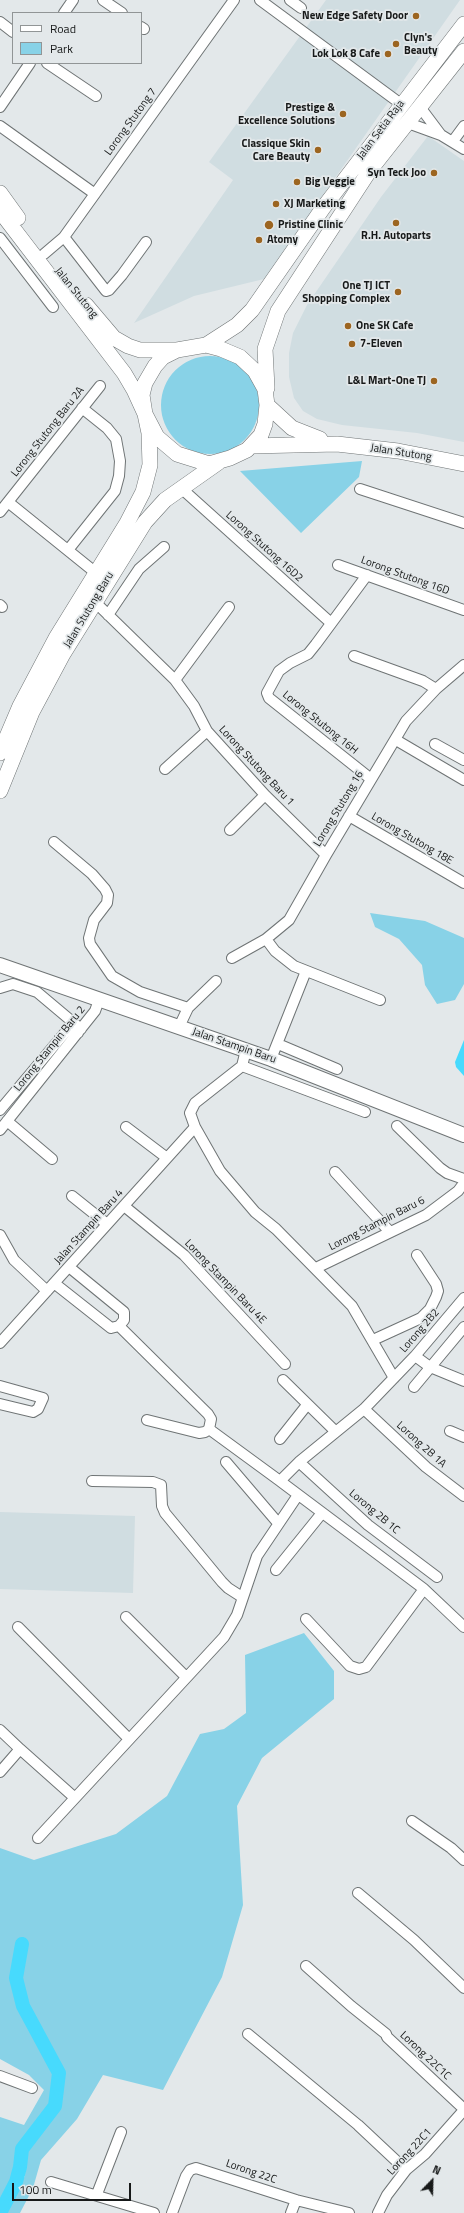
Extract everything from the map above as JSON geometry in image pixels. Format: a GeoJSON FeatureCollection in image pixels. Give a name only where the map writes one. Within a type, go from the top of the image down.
{"type":"FeatureCollection","features":[{"type":"Feature","properties":{"kind":"main road","name":"Jalan Setia Raja"},"geometry":{"type":"LineString","coordinates":[[206,345],[237,325],[252,310],[323,208],[401,104],[464,24]]}},
{"type":"Feature","properties":{"kind":"main road","name":"Jalan Setia Raja"},"geometry":{"type":"LineString","coordinates":[[267,400],[265,349],[278,311],[370,170],[464,51]]}},
{"type":"Feature","properties":{"kind":"main road","name":"Jalan Stutong"},"geometry":{"type":"LineString","coordinates":[[0,193],[44,254],[114,338],[128,346],[140,350],[177,350]]}},
{"type":"Feature","properties":{"kind":"main road","name":"Jalan Stutong"},"geometry":{"type":"LineString","coordinates":[[0,211],[124,373],[145,414]]}},
{"type":"Feature","properties":{"kind":"main road"},"geometry":{"type":"LineString","coordinates":[[206,345],[231,353],[248,362],[261,379],[267,400],[265,424],[261,435],[251,446],[220,462],[209,464],[177,454],[157,437],[145,414],[142,395],[145,383],[155,366],[163,357],[177,350],[206,345]]}},
{"type":"Feature","properties":{"kind":"main road"},"geometry":{"type":"LineString","coordinates":[[267,400],[287,424],[299,432],[337,444]]}},
{"type":"Feature","properties":{"kind":"main road","name":"Jalan Stutong Baru"},"geometry":{"type":"LineString","coordinates":[[0,753],[20,706],[56,638],[127,522],[143,492],[150,466],[149,433],[145,414]]}},
{"type":"Feature","properties":{"kind":"main road"},"geometry":{"type":"LineString","coordinates":[[251,446],[337,444]]}},
{"type":"Feature","properties":{"kind":"main road","name":"Jalan Stutong"},"geometry":{"type":"LineString","coordinates":[[337,444],[398,451],[464,464]]}},
{"type":"Feature","properties":{"kind":"main road","name":"Jalan Stutong Baru"},"geometry":{"type":"LineString","coordinates":[[0,791],[32,712],[63,654],[145,522],[165,500],[220,462]]}},
{"type":"Feature","properties":{"kind":"street"},"geometry":{"type":"LineString","coordinates":[[65,12],[73,0]]}},
{"type":"Feature","properties":{"kind":"street"},"geometry":{"type":"LineString","coordinates":[[104,0],[121,12]]}},
{"type":"Feature","properties":{"kind":"street","name":"Lorong Stutong 7"},"geometry":{"type":"LineString","coordinates":[[44,254],[64,237],[234,0]]}},
{"type":"Feature","properties":{"kind":"street"},"geometry":{"type":"LineString","coordinates":[[260,0],[401,104]]}},
{"type":"Feature","properties":{"kind":"street"},"geometry":{"type":"LineString","coordinates":[[290,0],[301,8]]}},
{"type":"Feature","properties":{"kind":"street"},"geometry":{"type":"LineString","coordinates":[[0,22],[12,31]]}},
{"type":"Feature","properties":{"kind":"street"},"geometry":{"type":"LineString","coordinates":[[0,107],[29,64]]}},
{"type":"Feature","properties":{"kind":"street"},"geometry":{"type":"LineString","coordinates":[[48,64],[96,96]]}},
{"type":"Feature","properties":{"kind":"street"},"geometry":{"type":"LineString","coordinates":[[420,107],[441,135]]}},
{"type":"Feature","properties":{"kind":"street"},"geometry":{"type":"LineString","coordinates":[[408,123],[441,135],[464,149]]}},
{"type":"Feature","properties":{"kind":"street"},"geometry":{"type":"LineString","coordinates":[[0,126],[95,194]]}},
{"type":"Feature","properties":{"kind":"street"},"geometry":{"type":"LineString","coordinates":[[453,141],[464,126]]}},
{"type":"Feature","properties":{"kind":"street"},"geometry":{"type":"LineString","coordinates":[[64,237],[106,291],[109,290],[122,275],[146,242]]}},
{"type":"Feature","properties":{"kind":"street"},"geometry":{"type":"LineString","coordinates":[[0,238],[53,307]]}},
{"type":"Feature","properties":{"kind":"street","name":"Lorong Stutong Baru 2A"},"geometry":{"type":"LineString","coordinates":[[0,512],[100,386]]}},
{"type":"Feature","properties":{"kind":"street"},"geometry":{"type":"LineString","coordinates":[[68,550],[115,491],[119,476],[120,460],[116,439],[107,428],[82,408]]}},
{"type":"Feature","properties":{"kind":"street","name":"Lorong Stutong 16D2"},"geometry":{"type":"LineString","coordinates":[[181,488],[331,623]]}},
{"type":"Feature","properties":{"kind":"street"},"geometry":{"type":"LineString","coordinates":[[360,489],[464,523]]}},
{"type":"Feature","properties":{"kind":"street"},"geometry":{"type":"LineString","coordinates":[[8,502],[96,573]]}},
{"type":"Feature","properties":{"kind":"street"},"geometry":{"type":"LineString","coordinates":[[108,615],[139,569],[164,547]]}},
{"type":"Feature","properties":{"kind":"street","name":"Lorong Stutong 16D"},"geometry":{"type":"LineString","coordinates":[[338,565],[464,610]]}},
{"type":"Feature","properties":{"kind":"street","name":"Lorong Stutong 16H"},"geometry":{"type":"LineString","coordinates":[[367,575],[308,654],[290,662],[279,671],[266,693],[269,698],[371,779]]}},
{"type":"Feature","properties":{"kind":"street","name":"Lorong Stutong Baru 1"},"geometry":{"type":"LineString","coordinates":[[94,602],[175,680],[194,706],[207,731],[265,795],[326,855]]}},
{"type":"Feature","properties":{"kind":"street"},"geometry":{"type":"LineString","coordinates":[[175,680],[230,607]]}},
{"type":"Feature","properties":{"kind":"street"},"geometry":{"type":"LineString","coordinates":[[354,656],[423,681],[436,688]]}},
{"type":"Feature","properties":{"kind":"street","name":"Lorong Stutong 16"},"geometry":{"type":"LineString","coordinates":[[232,958],[266,939],[289,920],[406,721],[436,688],[464,666]]}},
{"type":"Feature","properties":{"kind":"street"},"geometry":{"type":"LineString","coordinates":[[165,769],[207,731]]}},
{"type":"Feature","properties":{"kind":"street"},"geometry":{"type":"LineString","coordinates":[[396,740],[464,780]]}},
{"type":"Feature","properties":{"kind":"street"},"geometry":{"type":"LineString","coordinates":[[435,744],[464,760]]}},
{"type":"Feature","properties":{"kind":"street"},"geometry":{"type":"LineString","coordinates":[[439,765],[446,750]]}},
{"type":"Feature","properties":{"kind":"street"},"geometry":{"type":"LineString","coordinates":[[230,830],[265,795]]}},
{"type":"Feature","properties":{"kind":"street","name":"Lorong Stutong 18E"},"geometry":{"type":"LineString","coordinates":[[349,816],[464,883]]}},
{"type":"Feature","properties":{"kind":"street"},"geometry":{"type":"LineString","coordinates":[[54,842],[96,877],[108,895],[107,903],[94,920],[89,938],[90,944],[106,969],[121,982],[140,992],[188,1008]]}},
{"type":"Feature","properties":{"kind":"street"},"geometry":{"type":"LineString","coordinates":[[266,939],[285,960],[306,971],[380,1000]]}},
{"type":"Feature","properties":{"kind":"street","name":"Jalan Stampin Baru"},"geometry":{"type":"LineString","coordinates":[[0,965],[271,1059],[464,1135]]}},
{"type":"Feature","properties":{"kind":"street"},"geometry":{"type":"LineString","coordinates":[[271,1059],[306,971]]}},
{"type":"Feature","properties":{"kind":"street"},"geometry":{"type":"LineString","coordinates":[[179,1026],[188,1008],[216,981]]}},
{"type":"Feature","properties":{"kind":"street"},"geometry":{"type":"LineString","coordinates":[[0,988],[12,984],[37,992],[79,1031]]}},
{"type":"Feature","properties":{"kind":"street","name":"Lorong Stampin Baru 2"},"geometry":{"type":"LineString","coordinates":[[0,1130],[96,1011],[99,1000]]}},
{"type":"Feature","properties":{"kind":"street"},"geometry":{"type":"LineString","coordinates":[[0,1110],[68,1029],[79,1031]]}},
{"type":"Feature","properties":{"kind":"street"},"geometry":{"type":"LineString","coordinates":[[278,1044],[337,1069]]}},
{"type":"Feature","properties":{"kind":"street"},"geometry":{"type":"LineString","coordinates":[[246,1050],[242,1066],[195,1103],[190,1113],[195,1127],[220,1171],[250,1206],[316,1268],[352,1306],[394,1378]]}},
{"type":"Feature","properties":{"kind":"street"},"geometry":{"type":"LineString","coordinates":[[242,1066],[365,1112]]}},
{"type":"Feature","properties":{"kind":"street"},"geometry":{"type":"LineString","coordinates":[[7,1121],[52,1159]]}},
{"type":"Feature","properties":{"kind":"street"},"geometry":{"type":"LineString","coordinates":[[397,1126],[440,1168],[447,1173],[464,1179]]}},
{"type":"Feature","properties":{"kind":"street"},"geometry":{"type":"LineString","coordinates":[[126,1127],[167,1158]]}},
{"type":"Feature","properties":{"kind":"street","name":"Jalan Stampin Baru 4"},"geometry":{"type":"LineString","coordinates":[[0,1343],[195,1127]]}},
{"type":"Feature","properties":{"kind":"street"},"geometry":{"type":"LineString","coordinates":[[336,1172],[390,1232]]}},
{"type":"Feature","properties":{"kind":"street","name":"Lorong Stampin Baru 6"},"geometry":{"type":"LineString","coordinates":[[316,1268],[426,1215],[458,1191],[464,1183]]}},
{"type":"Feature","properties":{"kind":"street"},"geometry":{"type":"LineString","coordinates":[[72,1196],[107,1224]]}},
{"type":"Feature","properties":{"kind":"street","name":"Lorong Stampin Baru 4E"},"geometry":{"type":"LineString","coordinates":[[124,1206],[184,1255],[285,1364]]}},
{"type":"Feature","properties":{"kind":"street"},"geometry":{"type":"LineString","coordinates":[[0,1235],[14,1260],[111,1328],[119,1326],[124,1320],[124,1312],[69,1267]]}},
{"type":"Feature","properties":{"kind":"street"},"geometry":{"type":"LineString","coordinates":[[373,1340],[421,1318],[430,1309],[438,1291],[436,1284],[417,1255]]}},
{"type":"Feature","properties":{"kind":"street","name":"Lorong 2B2"},"geometry":{"type":"LineString","coordinates":[[280,1482],[299,1462],[335,1431],[364,1409],[415,1356],[464,1298]]}},
{"type":"Feature","properties":{"kind":"street"},"geometry":{"type":"LineString","coordinates":[[119,1326],[208,1414],[211,1419],[209,1429],[206,1432],[199,1433],[147,1420]]}},
{"type":"Feature","properties":{"kind":"street"},"geometry":{"type":"LineString","coordinates":[[414,1387],[464,1327]]}},
{"type":"Feature","properties":{"kind":"street"},"geometry":{"type":"LineString","coordinates":[[415,1356],[430,1367],[464,1380]]}},
{"type":"Feature","properties":{"kind":"street"},"geometry":{"type":"LineString","coordinates":[[283,1380],[335,1431]]}},
{"type":"Feature","properties":{"kind":"street"},"geometry":{"type":"LineString","coordinates":[[0,1386],[43,1398],[38,1409],[33,1412],[0,1404]]}},
{"type":"Feature","properties":{"kind":"street"},"geometry":{"type":"LineString","coordinates":[[280,1439],[307,1405]]}},
{"type":"Feature","properties":{"kind":"street","name":"Lorong 2B 1A"},"geometry":{"type":"LineString","coordinates":[[364,1409],[426,1467],[464,1496]]}},
{"type":"Feature","properties":{"kind":"street"},"geometry":{"type":"LineString","coordinates":[[209,1429],[424,1589],[464,1627]]}},
{"type":"Feature","properties":{"kind":"street"},"geometry":{"type":"LineString","coordinates":[[450,1431],[464,1437]]}},
{"type":"Feature","properties":{"kind":"street"},"geometry":{"type":"LineString","coordinates":[[226,1462],[278,1523]]}},
{"type":"Feature","properties":{"kind":"street","name":"Lorong 2B 1C"},"geometry":{"type":"LineString","coordinates":[[299,1462],[368,1525],[437,1577]]}},
{"type":"Feature","properties":{"kind":"street"},"geometry":{"type":"LineString","coordinates":[[92,1481],[153,1482],[161,1485],[163,1488],[162,1506],[165,1513],[222,1582],[228,1588],[242,1596]]}},
{"type":"Feature","properties":{"kind":"street"},"geometry":{"type":"LineString","coordinates":[[38,1838],[224,1637],[237,1615],[242,1596],[257,1556],[298,1495]]}},
{"type":"Feature","properties":{"kind":"street"},"geometry":{"type":"LineString","coordinates":[[276,1570],[322,1513]]}},
{"type":"Feature","properties":{"kind":"street"},"geometry":{"type":"LineString","coordinates":[[306,1619],[350,1666],[359,1669],[366,1667],[424,1589]]}},
{"type":"Feature","properties":{"kind":"street"},"geometry":{"type":"LineString","coordinates":[[126,1617],[186,1677]]}},
{"type":"Feature","properties":{"kind":"street"},"geometry":{"type":"LineString","coordinates":[[18,1627],[129,1739]]}},
{"type":"Feature","properties":{"kind":"street"},"geometry":{"type":"LineString","coordinates":[[0,1730],[75,1798]]}},
{"type":"Feature","properties":{"kind":"street"},"geometry":{"type":"LineString","coordinates":[[0,1772],[20,1749]]}},
{"type":"Feature","properties":{"kind":"street"},"geometry":{"type":"LineString","coordinates":[[412,1821],[450,1848],[464,1860]]}},
{"type":"Feature","properties":{"kind":"street"},"geometry":{"type":"LineString","coordinates":[[358,1893],[414,1940],[464,1988]]}},
{"type":"Feature","properties":{"kind":"street","name":"Lorong 22C1C"},"geometry":{"type":"LineString","coordinates":[[306,1966],[351,2006],[386,2034],[386,2037],[464,2110]]}},
{"type":"Feature","properties":{"kind":"street"},"geometry":{"type":"LineString","coordinates":[[248,2034],[358,2125],[406,2170]]}},
{"type":"Feature","properties":{"kind":"street"},"geometry":{"type":"LineString","coordinates":[[0,2076],[32,2088]]}},
{"type":"Feature","properties":{"kind":"street","name":"Lorong 22C1"},"geometry":{"type":"LineString","coordinates":[[378,2213],[387,2195],[406,2170],[425,2154],[464,2110]]}},
{"type":"Feature","properties":{"kind":"street"},"geometry":{"type":"LineString","coordinates":[[97,2194],[121,2132]]}},
{"type":"Feature","properties":{"kind":"street","name":"Lorong 22C"},"geometry":{"type":"LineString","coordinates":[[172,2213],[186,2176],[190,2170],[196,2168],[296,2200],[349,2213]]}},
{"type":"Feature","properties":{"kind":"street"},"geometry":{"type":"LineString","coordinates":[[51,2182],[97,2194],[154,2213]]}},
{"type":"Feature","properties":{"kind":"street"},"geometry":{"type":"LineString","coordinates":[[291,2213],[296,2200]]}},
{"type":"Feature","properties":{"kind":"shaded area"},"geometry":{"type":"Polygon","coordinates":[[[326,0],[460,0],[264,279],[194,296],[134,323],[233,180],[209,162],[326,0]]]}},
{"type":"Feature","properties":{"kind":"shaded area"},"geometry":{"type":"Polygon","coordinates":[[[428,136],[464,161],[464,442],[417,433],[342,425],[317,419],[303,411],[294,398],[289,377],[289,353],[293,333],[307,305],[381,197],[428,136]]]}},
{"type":"Feature","properties":{"kind":"shaded area"},"geometry":{"type":"Polygon","coordinates":[[[464,1040],[464,1076],[456,1067],[455,1062],[464,1040]]]}},
{"type":"Feature","properties":{"kind":"shaded area"},"geometry":{"type":"Polygon","coordinates":[[[0,1512],[135,1516],[133,1593],[0,1589],[0,1512]]]}},
{"type":"Feature","properties":{"kind":"green space"},"geometry":{"type":"Polygon","coordinates":[[[210,356],[229,359],[245,370],[256,386],[259,405],[256,424],[245,440],[229,451],[210,454],[191,451],[175,440],[164,424],[161,405],[164,386],[175,370],[191,359],[210,356]]]}},
{"type":"Feature","properties":{"kind":"green space"},"geometry":{"type":"Polygon","coordinates":[[[362,461],[359,477],[301,533],[240,471],[362,461]]]}},
{"type":"Feature","properties":{"kind":"green space"},"geometry":{"type":"Polygon","coordinates":[[[370,913],[425,921],[464,938],[464,984],[455,1000],[437,1004],[425,985],[422,965],[399,939],[375,927],[370,913]]]}},
{"type":"Feature","properties":{"kind":"green space"},"geometry":{"type":"Polygon","coordinates":[[[304,1633],[334,1671],[334,1699],[262,1758],[237,1806],[243,1905],[222,1977],[163,2090],[103,2075],[77,2119],[41,2160],[33,2188],[20,2213],[5,2213],[25,2176],[26,2146],[56,2107],[50,2107],[17,2146],[16,2169],[0,2209],[0,2117],[24,2125],[44,2090],[29,2075],[0,2059],[0,1848],[34,1860],[116,1834],[167,1796],[200,1734],[224,1729],[246,1713],[245,1655],[304,1633]]]}},
{"type":"Feature","properties":{"kind":"waterway"},"geometry":{"type":"LineString","coordinates":[[0,2213],[16,2182],[20,2167],[22,2149],[55,2106],[59,2073],[23,2006],[16,1978],[22,1944]]}},
{"type":"Feature","properties":{"kind":"place","name":"New Edge Safety Door"},"geometry":{"type":"Point","coordinates":[416,16]}},
{"type":"Feature","properties":{"kind":"place","name":"Clyn's Beauty"},"geometry":{"type":"Point","coordinates":[396,44]}},
{"type":"Feature","properties":{"kind":"place","name":"Lok Lok 8 Cafe"},"geometry":{"type":"Point","coordinates":[388,54]}},
{"type":"Feature","properties":{"kind":"place","name":"Prestige & Excellence Solutions"},"geometry":{"type":"Point","coordinates":[343,114]}},
{"type":"Feature","properties":{"kind":"place","name":"Classique Skin Care Beauty"},"geometry":{"type":"Point","coordinates":[318,150]}},
{"type":"Feature","properties":{"kind":"place","name":"Syn Teck Joo"},"geometry":{"type":"Point","coordinates":[434,173]}},
{"type":"Feature","properties":{"kind":"place","name":"Big Veggie"},"geometry":{"type":"Point","coordinates":[297,182]}},
{"type":"Feature","properties":{"kind":"place","name":"XJ Marketing"},"geometry":{"type":"Point","coordinates":[276,204]}},
{"type":"Feature","properties":{"kind":"place","name":"R.H. Autoparts"},"geometry":{"type":"Point","coordinates":[396,223]}},
{"type":"Feature","properties":{"kind":"place","name":"Pristine Clinic"},"geometry":{"type":"Point","coordinates":[269,225]}},
{"type":"Feature","properties":{"kind":"place","name":"Atomy"},"geometry":{"type":"Point","coordinates":[259,240]}},
{"type":"Feature","properties":{"kind":"place","name":"One TJ ICT Shopping Complex"},"geometry":{"type":"Point","coordinates":[398,292]}},
{"type":"Feature","properties":{"kind":"place","name":"One SK Cafe"},"geometry":{"type":"Point","coordinates":[348,326]}},
{"type":"Feature","properties":{"kind":"place","name":"7-Eleven"},"geometry":{"type":"Point","coordinates":[352,344]}},
{"type":"Feature","properties":{"kind":"place","name":"L&L Mart-One TJ"},"geometry":{"type":"Point","coordinates":[434,381]}}]}
